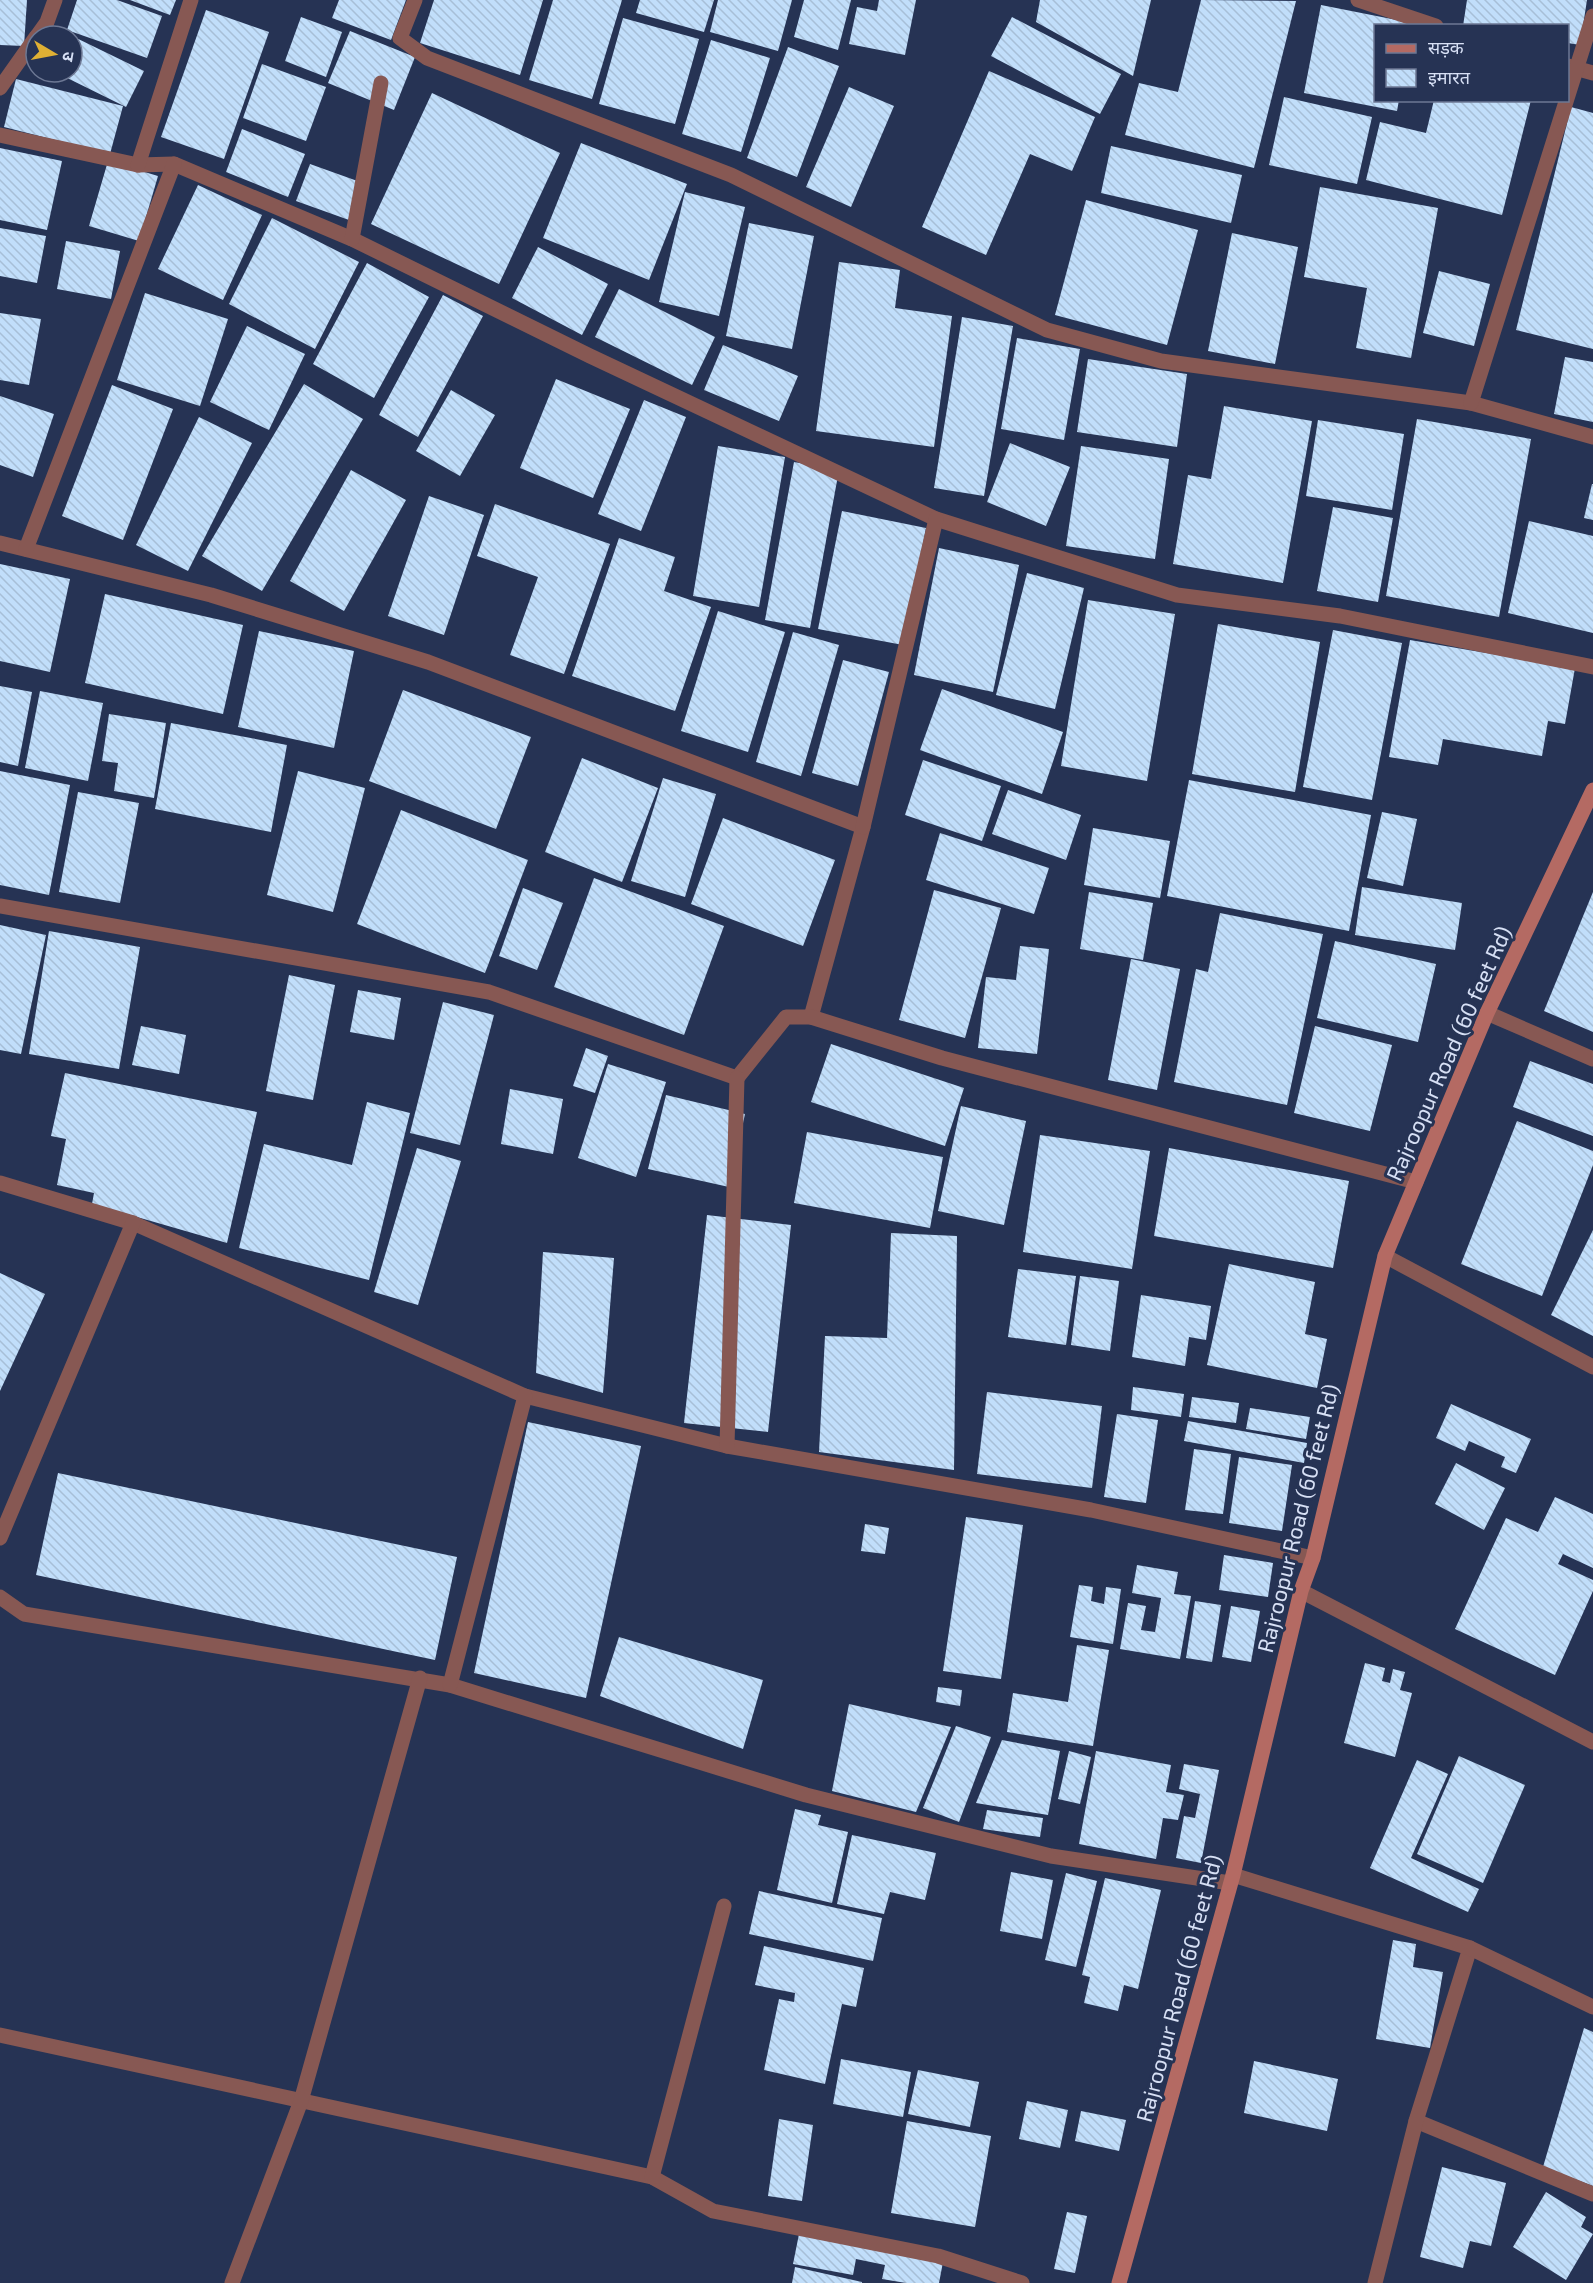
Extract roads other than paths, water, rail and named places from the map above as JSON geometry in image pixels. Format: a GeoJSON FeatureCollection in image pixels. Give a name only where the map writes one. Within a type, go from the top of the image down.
{"type":"FeatureCollection","features":[{"type":"Feature","properties":{"kind":"main road","name":"Rajroopur Road (60 feet Rd)"},"geometry":{"type":"LineString","coordinates":[[1119,2283],[1232,1879],[1301,1591],[1313,1558],[1385,1256],[1487,1013],[1593,790]]}},
{"type":"Feature","properties":{"kind":"street"},"geometry":{"type":"LineString","coordinates":[[46,24],[55,0]]}},
{"type":"Feature","properties":{"kind":"street"},"geometry":{"type":"LineString","coordinates":[[138,165],[191,0]]}},
{"type":"Feature","properties":{"kind":"street"},"geometry":{"type":"LineString","coordinates":[[415,0],[400,38],[427,58],[731,174],[1047,330],[1161,361],[1471,403],[1593,437]]}},
{"type":"Feature","properties":{"kind":"street"},"geometry":{"type":"LineString","coordinates":[[1358,0],[1430,24]]}},
{"type":"Feature","properties":{"kind":"street"},"geometry":{"type":"LineString","coordinates":[[1471,403],[1580,69],[1593,16]]}},
{"type":"Feature","properties":{"kind":"street"},"geometry":{"type":"LineString","coordinates":[[0,88],[24,54]]}},
{"type":"Feature","properties":{"kind":"street"},"geometry":{"type":"LineString","coordinates":[[352,239],[381,84]]}},
{"type":"Feature","properties":{"kind":"street"},"geometry":{"type":"LineString","coordinates":[[0,135],[138,165],[174,164],[352,239],[579,351],[936,519],[1177,595],[1340,616],[1593,667]]}},
{"type":"Feature","properties":{"kind":"street"},"geometry":{"type":"LineString","coordinates":[[27,549],[174,164]]}},
{"type":"Feature","properties":{"kind":"street"},"geometry":{"type":"LineString","coordinates":[[812,1017],[863,827],[936,519]]}},
{"type":"Feature","properties":{"kind":"street"},"geometry":{"type":"LineString","coordinates":[[0,543],[211,595],[428,662],[863,827]]}},
{"type":"Feature","properties":{"kind":"street"},"geometry":{"type":"LineString","coordinates":[[0,906],[489,992],[737,1078]]}},
{"type":"Feature","properties":{"kind":"street"},"geometry":{"type":"LineString","coordinates":[[1487,1013],[1593,1059]]}},
{"type":"Feature","properties":{"kind":"street"},"geometry":{"type":"LineString","coordinates":[[727,1446],[737,1078],[786,1017],[812,1017],[942,1058],[1416,1182]]}},
{"type":"Feature","properties":{"kind":"street"},"geometry":{"type":"LineString","coordinates":[[0,1183],[133,1223],[525,1396],[727,1446],[1091,1510],[1313,1558]]}},
{"type":"Feature","properties":{"kind":"street"},"geometry":{"type":"LineString","coordinates":[[0,1538],[133,1223]]}},
{"type":"Feature","properties":{"kind":"street"},"geometry":{"type":"LineString","coordinates":[[1385,1256],[1593,1367]]}},
{"type":"Feature","properties":{"kind":"street"},"geometry":{"type":"LineString","coordinates":[[450,1684],[525,1396]]}},
{"type":"Feature","properties":{"kind":"street"},"geometry":{"type":"LineString","coordinates":[[1301,1591],[1593,1742]]}},
{"type":"Feature","properties":{"kind":"street"},"geometry":{"type":"LineString","coordinates":[[0,1597],[24,1614],[450,1684],[806,1795],[1051,1856],[1232,1879],[1470,1948],[1593,2007]]}},
{"type":"Feature","properties":{"kind":"street"},"geometry":{"type":"LineString","coordinates":[[231,2283],[301,2101],[420,1678]]}},
{"type":"Feature","properties":{"kind":"street"},"geometry":{"type":"LineString","coordinates":[[652,2177],[724,1906]]}},
{"type":"Feature","properties":{"kind":"street"},"geometry":{"type":"LineString","coordinates":[[1375,2283],[1416,2121],[1470,1948]]}},
{"type":"Feature","properties":{"kind":"street"},"geometry":{"type":"LineString","coordinates":[[0,2035],[652,2177],[713,2211],[938,2256],[1022,2283]]}},
{"type":"Feature","properties":{"kind":"street"},"geometry":{"type":"LineString","coordinates":[[1416,2121],[1593,2194]]}}]}
